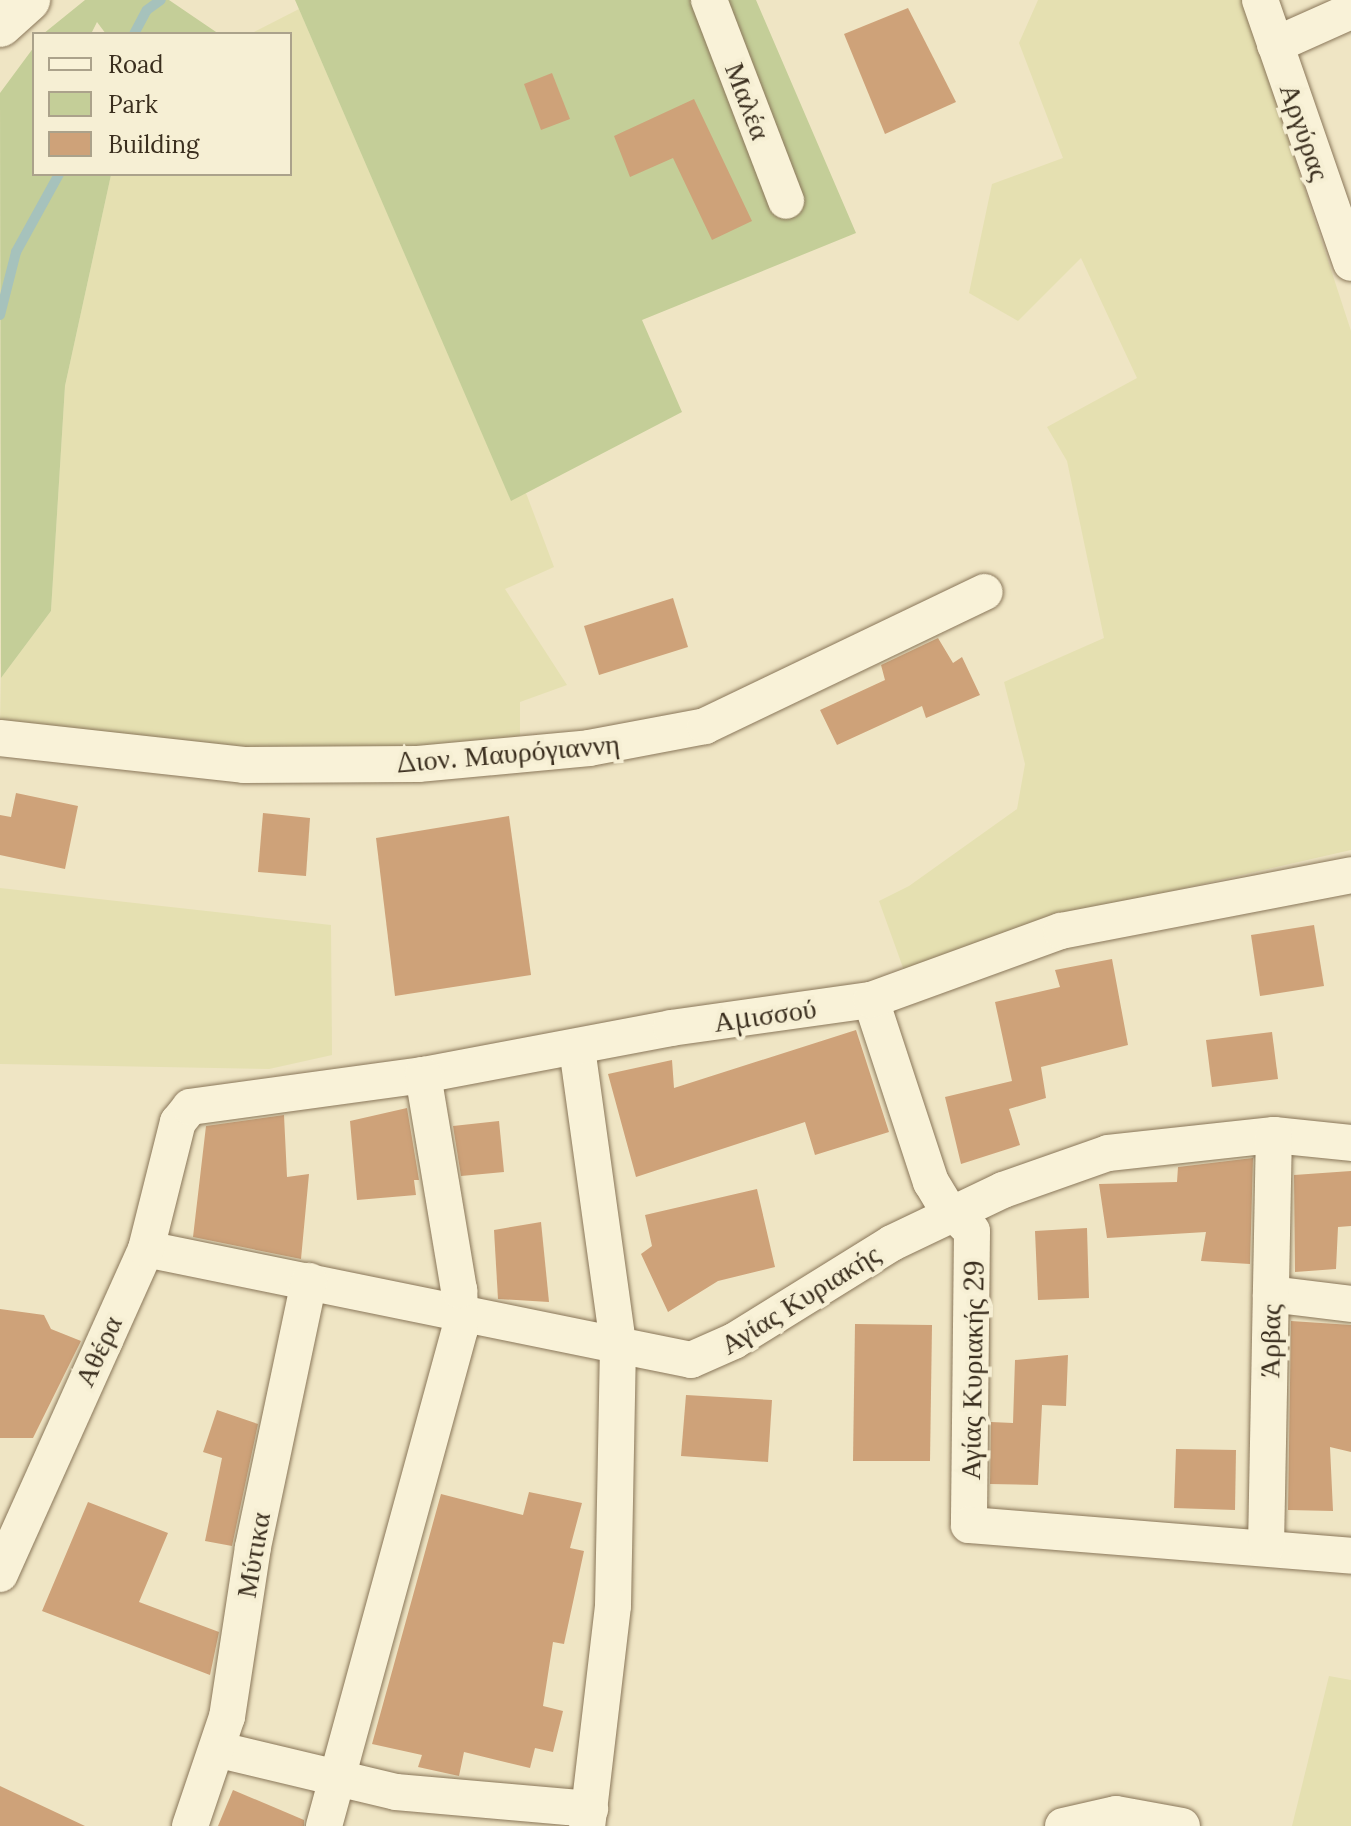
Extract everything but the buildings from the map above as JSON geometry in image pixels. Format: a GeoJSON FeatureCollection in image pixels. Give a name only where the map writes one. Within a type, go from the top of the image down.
{"type":"FeatureCollection","features":[{"type":"Feature","properties":{"kind":"street"},"geometry":{"type":"LineString","coordinates":[[0,25],[28,0]]}},
{"type":"Feature","properties":{"kind":"street","name":"Μαλέα"},"geometry":{"type":"LineString","coordinates":[[709,0],[786,201]]}},
{"type":"Feature","properties":{"kind":"street","name":"Αργύρας"},"geometry":{"type":"LineString","coordinates":[[1260,0],[1351,263]]}},
{"type":"Feature","properties":{"kind":"street"},"geometry":{"type":"LineString","coordinates":[[1275,45],[1351,11]]}},
{"type":"Feature","properties":{"kind":"street","name":"Διον. Μαυρόγιαννη"},"geometry":{"type":"LineString","coordinates":[[0,738],[244,765],[418,764],[589,748],[705,726],[985,592]]}},
{"type":"Feature","properties":{"kind":"street","name":"Αμισσού"},"geometry":{"type":"LineString","coordinates":[[178,1122],[190,1107],[221,1100],[423,1075],[671,1028],[871,1000],[1061,931],[1351,875]]}},
{"type":"Feature","properties":{"kind":"street","name":"Αγίας Κυριακής 29"},"geometry":{"type":"LineString","coordinates":[[871,1000],[928,1175],[953,1213],[970,1228],[973,1240],[969,1525],[1266,1547]]}},
{"type":"Feature","properties":{"kind":"street"},"geometry":{"type":"LineString","coordinates":[[220,1750],[339,1781],[588,1817],[613,1606],[618,1345],[577,1048]]}},
{"type":"Feature","properties":{"kind":"street"},"geometry":{"type":"LineString","coordinates":[[324,1826],[339,1781],[454,1357],[461,1312],[423,1075]]}},
{"type":"Feature","properties":{"kind":"street","name":"Αθέρα"},"geometry":{"type":"LineString","coordinates":[[0,1574],[146,1249],[178,1122]]}},
{"type":"Feature","properties":{"kind":"street","name":"Αγίας Κυριακής"},"geometry":{"type":"LineString","coordinates":[[146,1249],[461,1312],[675,1359],[702,1358],[856,1263],[953,1213],[1108,1153],[1274,1135],[1351,1143]]}},
{"type":"Feature","properties":{"kind":"street","name":"Άρβας"},"geometry":{"type":"LineString","coordinates":[[1266,1547],[1274,1135]]}},
{"type":"Feature","properties":{"kind":"street","name":"Μύτικα"},"geometry":{"type":"LineString","coordinates":[[190,1826],[220,1750],[253,1547],[309,1281]]}},
{"type":"Feature","properties":{"kind":"street"},"geometry":{"type":"LineString","coordinates":[[1271,1294],[1351,1304]]}},
{"type":"Feature","properties":{"kind":"street"},"geometry":{"type":"LineString","coordinates":[[1266,1547],[1351,1556]]}},
{"type":"Feature","properties":{"kind":"street"},"geometry":{"type":"LineString","coordinates":[[1063,1826],[1116,1814],[1182,1826]]}},
{"type":"Feature","properties":{"kind":"shaded area"},"geometry":{"type":"Polygon","coordinates":[[[1038,0],[1243,0],[1351,331],[1351,850],[1084,911],[906,976],[879,901],[909,886],[1017,809],[1025,764],[1004,682],[1104,638],[1067,461],[1047,427],[1137,378],[1081,258],[1018,321],[969,293],[992,184],[1063,158],[1019,43],[1038,0]]]}},
{"type":"Feature","properties":{"kind":"shaded area"},"geometry":{"type":"Polygon","coordinates":[[[299,9],[511,500],[526,493],[554,567],[505,589],[567,685],[520,702],[520,748],[246,756],[0,725],[1,678],[51,611],[65,386],[111,176],[292,176],[292,32],[254,32],[299,9]]]}},
{"type":"Feature","properties":{"kind":"shaded area"},"geometry":{"type":"Polygon","coordinates":[[[0,888],[331,925],[332,1055],[269,1069],[0,1064],[0,888]]]}},
{"type":"Feature","properties":{"kind":"shaded area"},"geometry":{"type":"Polygon","coordinates":[[[1329,1676],[1351,1680],[1351,1826],[1292,1826],[1329,1676]]]}},
{"type":"Feature","properties":{"kind":"green space"},"geometry":{"type":"Polygon","coordinates":[[[85,0],[169,0],[216,32],[104,32],[97,22],[92,32],[45,32],[85,0]]]}},
{"type":"Feature","properties":{"kind":"green space"},"geometry":{"type":"Polygon","coordinates":[[[295,0],[756,0],[856,233],[642,320],[682,412],[511,501],[295,0]]]}},
{"type":"Feature","properties":{"kind":"green space"},"geometry":{"type":"Polygon","coordinates":[[[32,50],[32,176],[111,176],[65,386],[51,611],[1,678],[0,93],[32,50]]]}},
{"type":"Feature","properties":{"kind":"waterway"},"geometry":{"type":"LineString","coordinates":[[135,32],[147,10],[161,0]]}},
{"type":"Feature","properties":{"kind":"waterway"},"geometry":{"type":"LineString","coordinates":[[0,315],[16,252],[58,176]]}}]}
